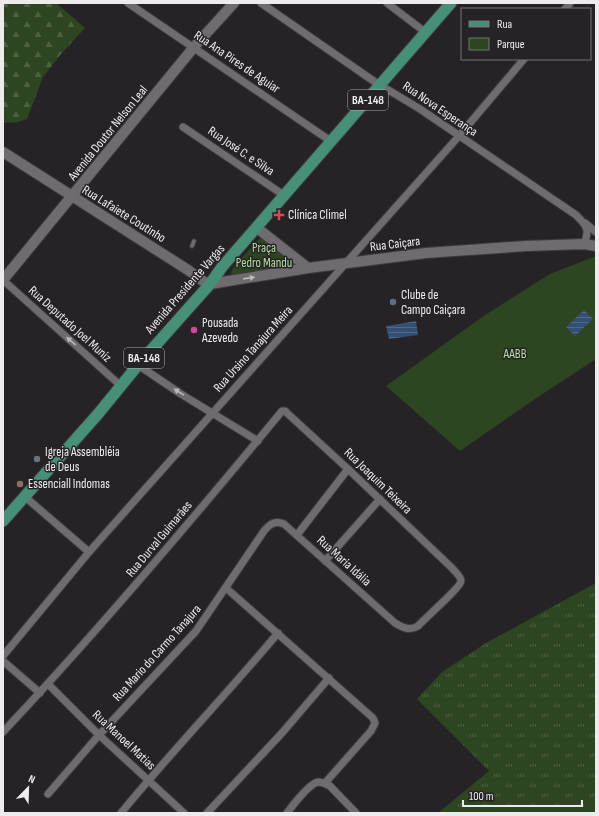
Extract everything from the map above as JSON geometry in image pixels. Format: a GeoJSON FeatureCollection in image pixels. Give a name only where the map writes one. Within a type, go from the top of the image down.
{"type":"FeatureCollection","features":[{"type":"Feature","properties":{"kind":"main road","name":"Avenida Presidente Vargas"},"geometry":{"type":"LineString","coordinates":[[3,521],[98,414],[210,284],[222,267],[451,3]]}},
{"type":"Feature","properties":{"kind":"street","name":"Rua Ana Pires de Aguiar"},"geometry":{"type":"LineString","coordinates":[[128,3],[332,142]]}},
{"type":"Feature","properties":{"kind":"street","name":"Avenida Doutor Nelson Leal"},"geometry":{"type":"LineString","coordinates":[[3,280],[194,47],[234,3]]}},
{"type":"Feature","properties":{"kind":"street","name":"Rua Nova Esperança"},"geometry":{"type":"LineString","coordinates":[[261,3],[380,85],[576,215],[596,232]]}},
{"type":"Feature","properties":{"kind":"street"},"geometry":{"type":"LineString","coordinates":[[387,3],[425,32]]}},
{"type":"Feature","properties":{"kind":"street","name":"Rua Ursino Tanajura Meira"},"geometry":{"type":"LineString","coordinates":[[3,656],[89,552],[459,136],[523,60]]}},
{"type":"Feature","properties":{"kind":"street","name":"Rua José C. e Silva"},"geometry":{"type":"LineString","coordinates":[[183,127],[285,196]]}},
{"type":"Feature","properties":{"kind":"street","name":"Rua Lafaiete Coutinho"},"geometry":{"type":"LineString","coordinates":[[3,152],[172,259],[203,281],[210,284]]}},
{"type":"Feature","properties":{"kind":"street"},"geometry":{"type":"LineString","coordinates":[[583,222],[588,232],[584,244]]}},
{"type":"Feature","properties":{"kind":"street"},"geometry":{"type":"LineString","coordinates":[[257,228],[308,268]]}},
{"type":"Feature","properties":{"kind":"street","name":"Rua Caiçara"},"geometry":{"type":"LineString","coordinates":[[210,284],[380,258],[526,246],[584,244],[596,246]]}},
{"type":"Feature","properties":{"kind":"street","name":"Rua Deputado Joel Muniz"},"geometry":{"type":"LineString","coordinates":[[3,280],[121,386]]}},
{"type":"Feature","properties":{"kind":"street"},"geometry":{"type":"LineString","coordinates":[[138,366],[258,441]]}},
{"type":"Feature","properties":{"kind":"street","name":"Rua Durval Guimarães"},"geometry":{"type":"LineString","coordinates":[[3,732],[37,691],[48,684],[141,580],[282,412],[285,411],[287,413]]}},
{"type":"Feature","properties":{"kind":"street","name":"Rua Joaquim Teixeira"},"geometry":{"type":"LineString","coordinates":[[287,413],[380,499],[452,568],[460,578],[460,585],[413,629],[408,629],[395,623]]}},
{"type":"Feature","properties":{"kind":"street"},"geometry":{"type":"LineString","coordinates":[[297,535],[348,469]]}},
{"type":"Feature","properties":{"kind":"street"},"geometry":{"type":"LineString","coordinates":[[24,496],[89,552]]}},
{"type":"Feature","properties":{"kind":"street"},"geometry":{"type":"LineString","coordinates":[[325,561],[380,499]]}},
{"type":"Feature","properties":{"kind":"street","name":"Rua Maria Idália"},"geometry":{"type":"LineString","coordinates":[[275,522],[284,524],[395,623]]}},
{"type":"Feature","properties":{"kind":"street","name":"Rua Mario do Carmo Tanajura"},"geometry":{"type":"LineString","coordinates":[[48,794],[99,735],[196,631],[264,531],[275,522]]}},
{"type":"Feature","properties":{"kind":"street"},"geometry":{"type":"LineString","coordinates":[[226,588],[373,718],[375,723],[363,740],[325,783]]}},
{"type":"Feature","properties":{"kind":"street"},"geometry":{"type":"LineString","coordinates":[[121,813],[148,780],[202,721],[278,633]]}},
{"type":"Feature","properties":{"kind":"street"},"geometry":{"type":"LineString","coordinates":[[3,661],[37,691]]}},
{"type":"Feature","properties":{"kind":"street"},"geometry":{"type":"LineString","coordinates":[[207,813],[282,733],[329,678]]}},
{"type":"Feature","properties":{"kind":"street","name":"Rua Manoel Matias"},"geometry":{"type":"LineString","coordinates":[[48,684],[99,735],[184,813]]}},
{"type":"Feature","properties":{"kind":"street"},"geometry":{"type":"LineString","coordinates":[[286,813],[313,784],[318,782],[325,783],[330,786],[356,813]]}},
{"type":"Feature","properties":{"kind":"lane"},"geometry":{"type":"LineString","coordinates":[[192,246],[194,241]]}},
{"type":"Feature","properties":{"kind":"green space"},"geometry":{"type":"Polygon","coordinates":[[[3,3],[56,3],[85,28],[61,54],[43,77],[27,119],[15,123],[3,122],[3,3]]]}},
{"type":"Feature","properties":{"kind":"green space","name":"Praça Pedro Mandu"},"geometry":{"type":"Polygon","coordinates":[[[261,237],[271,243],[294,266],[232,275],[231,272],[235,265],[261,237]]]}},
{"type":"Feature","properties":{"kind":"green space","name":"AABB"},"geometry":{"type":"Polygon","coordinates":[[[596,256],[596,359],[460,451],[386,386],[485,315],[550,274],[596,256]]]}},
{"type":"Feature","properties":{"kind":"green space"},"geometry":{"type":"Polygon","coordinates":[[[596,583],[596,813],[438,813],[489,771],[417,699],[442,672],[486,643],[596,583]]]}},
{"type":"Feature","properties":{"kind":"water"},"geometry":{"type":"Polygon","coordinates":[[[584,310],[593,319],[575,336],[566,327],[584,310]]]}},
{"type":"Feature","properties":{"kind":"water"},"geometry":{"type":"Polygon","coordinates":[[[416,321],[418,335],[389,339],[386,326],[416,321]]]}},
{"type":"Feature","properties":{"kind":"place","name":"Clínica Climel"},"geometry":{"type":"Point","coordinates":[279,215]}},
{"type":"Feature","properties":{"kind":"place","name":"Clube de Campo Caiçara"},"geometry":{"type":"Point","coordinates":[393,302]}},
{"type":"Feature","properties":{"kind":"place","name":"Pousada Azevedo"},"geometry":{"type":"Point","coordinates":[194,330]}},
{"type":"Feature","properties":{"kind":"place","name":"Igreja Assembléia de Deus"},"geometry":{"type":"Point","coordinates":[37,459]}},
{"type":"Feature","properties":{"kind":"place","name":"Essenciall Indomas"},"geometry":{"type":"Point","coordinates":[20,484]}}]}
